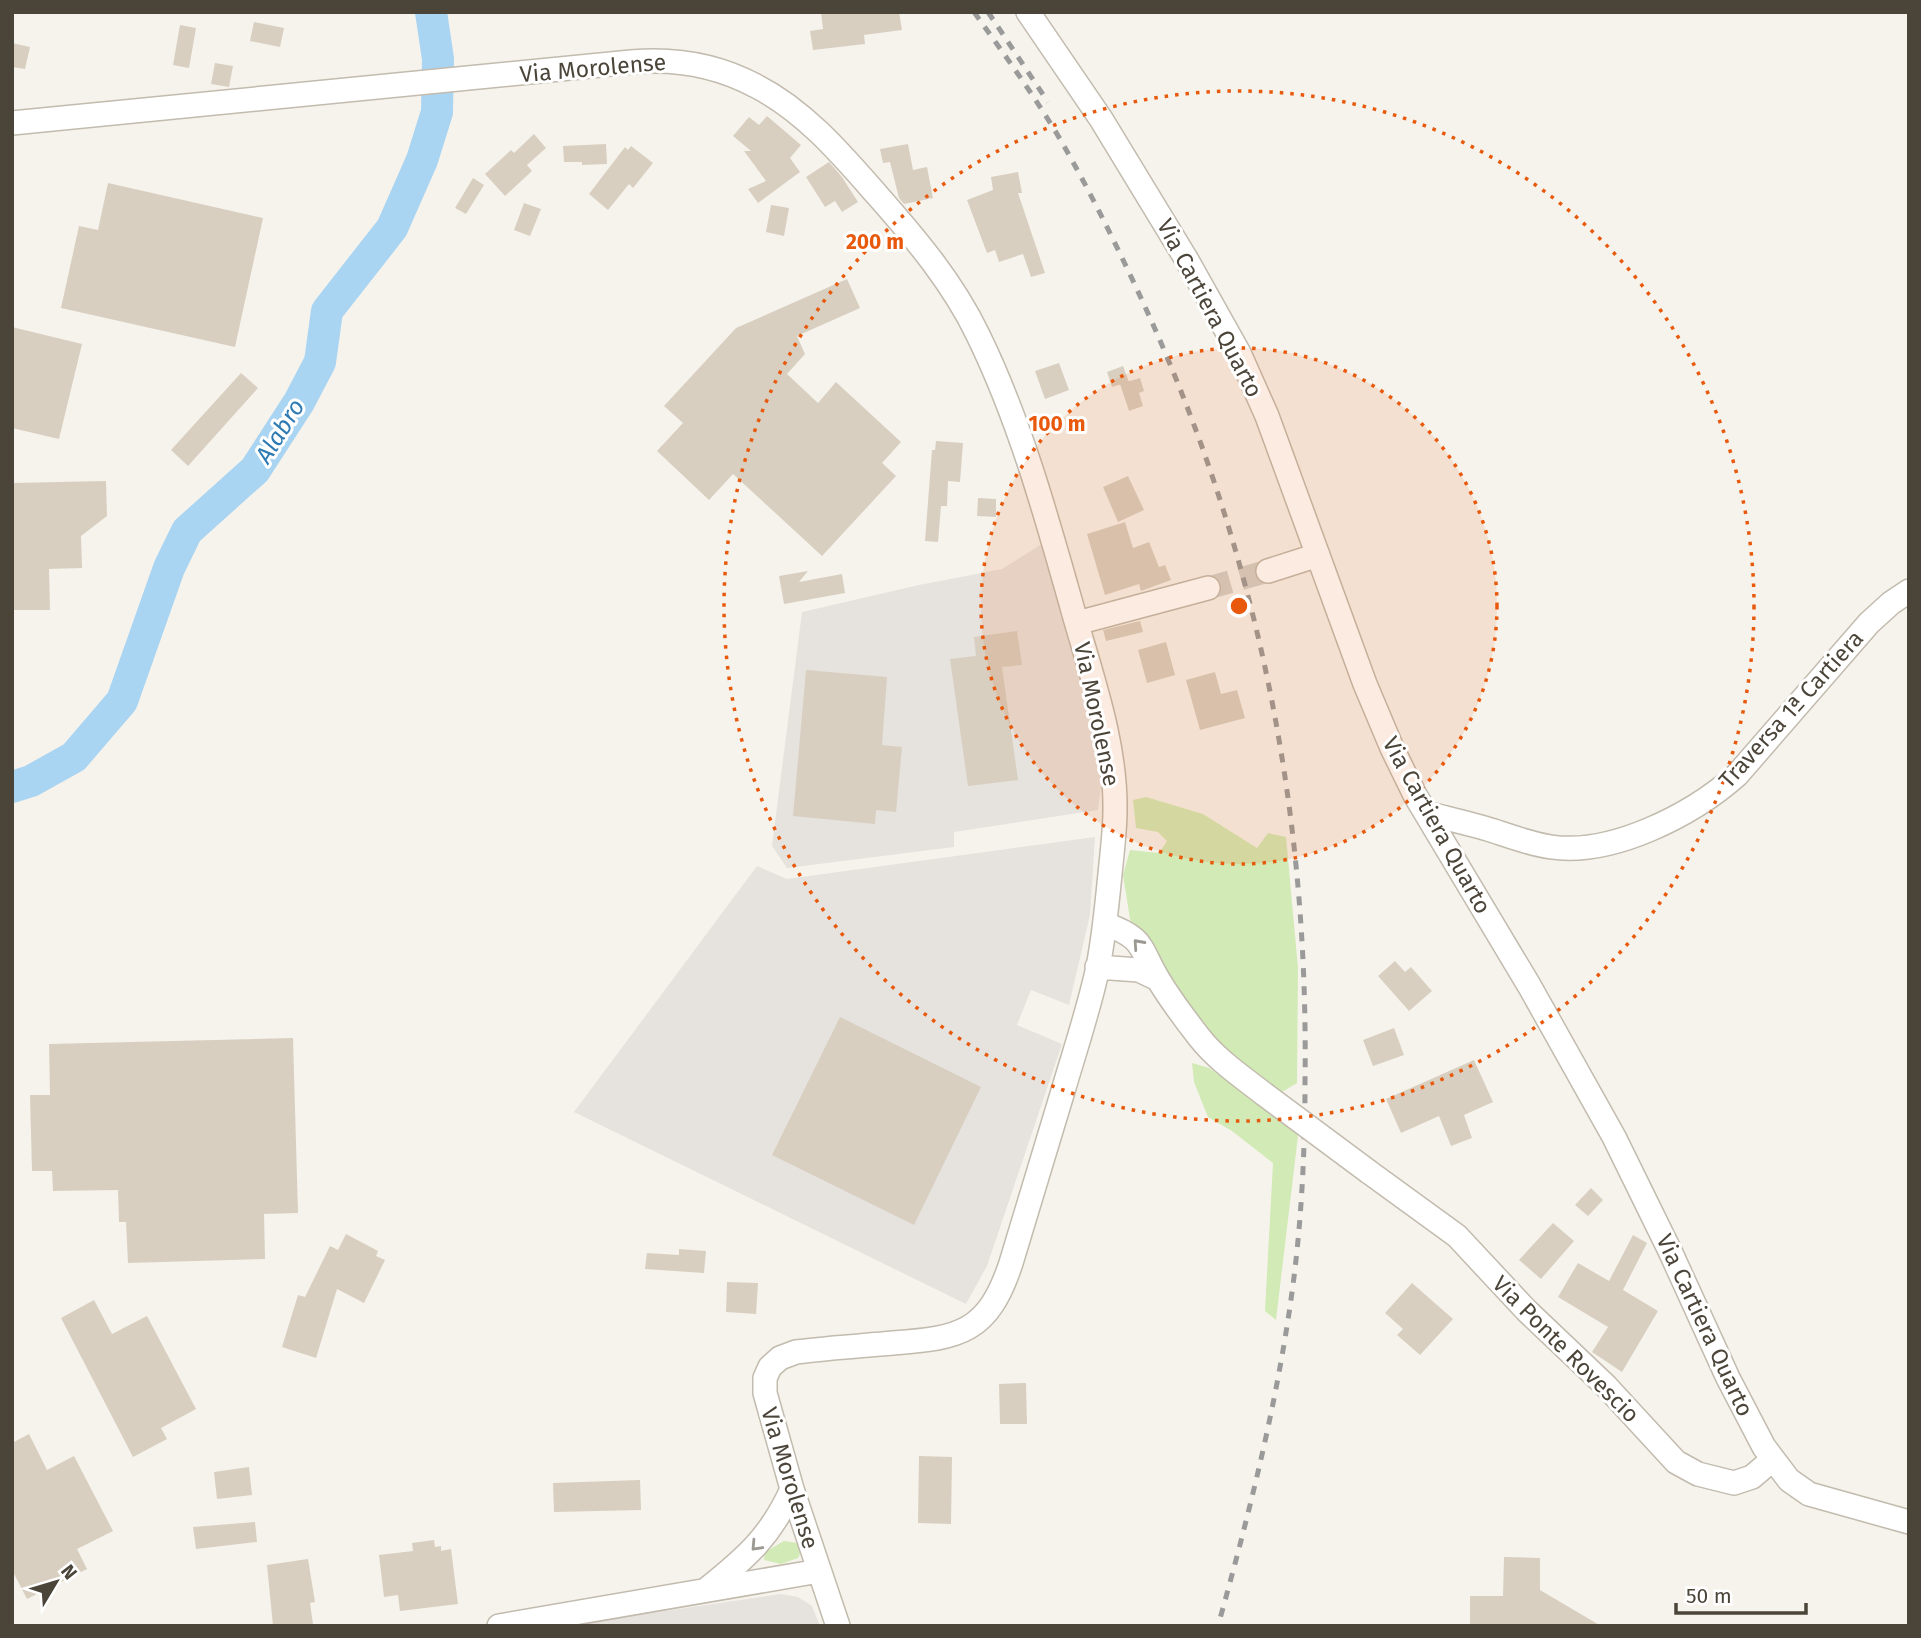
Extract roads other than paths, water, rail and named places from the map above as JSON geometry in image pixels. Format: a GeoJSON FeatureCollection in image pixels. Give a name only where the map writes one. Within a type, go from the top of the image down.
{"type":"FeatureCollection","features":[{"type":"Feature","properties":{"kind":"street","name":"Via Cartiera Quarto"},"geometry":{"type":"LineString","coordinates":[[1028,12],[1134,172],[1229,335],[1257,392],[1381,724],[1426,813],[1540,1004],[1614,1137],[1738,1397],[1772,1460],[1789,1480],[1809,1494],[1909,1522]]}},
{"type":"Feature","properties":{"kind":"street","name":"Via Morolense"},"geometry":{"type":"LineString","coordinates":[[12,123],[631,62],[684,62],[716,69],[746,80],[803,118],[837,150],[890,210],[939,270],[964,309],[985,349],[1044,510],[1102,718],[1114,779],[1115,824],[1105,924],[1087,1011],[1006,1276],[997,1297],[967,1329],[949,1337],[796,1352],[780,1358],[770,1367],[765,1378],[765,1393],[792,1489],[838,1626]]}},
{"type":"Feature","properties":{"kind":"street"},"geometry":{"type":"LineString","coordinates":[[1268,571],[1318,555]]}},
{"type":"Feature","properties":{"kind":"street"},"geometry":{"type":"LineString","coordinates":[[1076,623],[1208,588]]}},
{"type":"Feature","properties":{"kind":"street","name":"Traversa 1ª Cartiera"},"geometry":{"type":"LineString","coordinates":[[1426,813],[1551,847],[1604,844],[1652,827],[1697,805],[1737,775],[1870,623],[1891,603],[1909,591]]}},
{"type":"Feature","properties":{"kind":"street"},"geometry":{"type":"LineString","coordinates":[[1105,924],[1134,939],[1147,955],[1158,979]]}},
{"type":"Feature","properties":{"kind":"street"},"geometry":{"type":"LineString","coordinates":[[1097,967],[1139,970],[1158,979]]}},
{"type":"Feature","properties":{"kind":"street","name":"Via Ponte Rovescio"},"geometry":{"type":"LineString","coordinates":[[1158,979],[1211,1051],[1264,1094],[1457,1236],[1521,1305],[1606,1386],[1676,1462],[1698,1474],[1734,1483],[1746,1480],[1772,1460]]}},
{"type":"Feature","properties":{"kind":"street"},"geometry":{"type":"LineString","coordinates":[[704,1590],[760,1544],[777,1520],[792,1489]]}},
{"type":"Feature","properties":{"kind":"street"},"geometry":{"type":"LineString","coordinates":[[499,1626],[819,1571]]}},
{"type":"Feature","properties":{"kind":"waterway","name":"Alabro"},"geometry":{"type":"LineString","coordinates":[[12,787],[31,781],[74,757],[122,701],[169,568],[187,531],[255,470],[299,402],[320,362],[327,311],[392,228],[422,160],[437,112],[438,59],[431,12]]}},
{"type":"Feature","properties":{"kind":"tunnel"},"geometry":{"type":"LineString","coordinates":[[1208,588],[1268,571]]}},
{"type":"Feature","properties":{"kind":"railway"},"geometry":{"type":"LineString","coordinates":[[974,12],[1029,91],[1070,157],[1125,265],[1176,379],[1212,475],[1242,573],[1266,672],[1284,772],[1297,874],[1304,977],[1305,1106],[1301,1204],[1288,1321],[1272,1409],[1218,1626]]}},
{"type":"Feature","properties":{"kind":"railway"},"geometry":{"type":"LineString","coordinates":[[988,12],[1048,102]]}}]}
